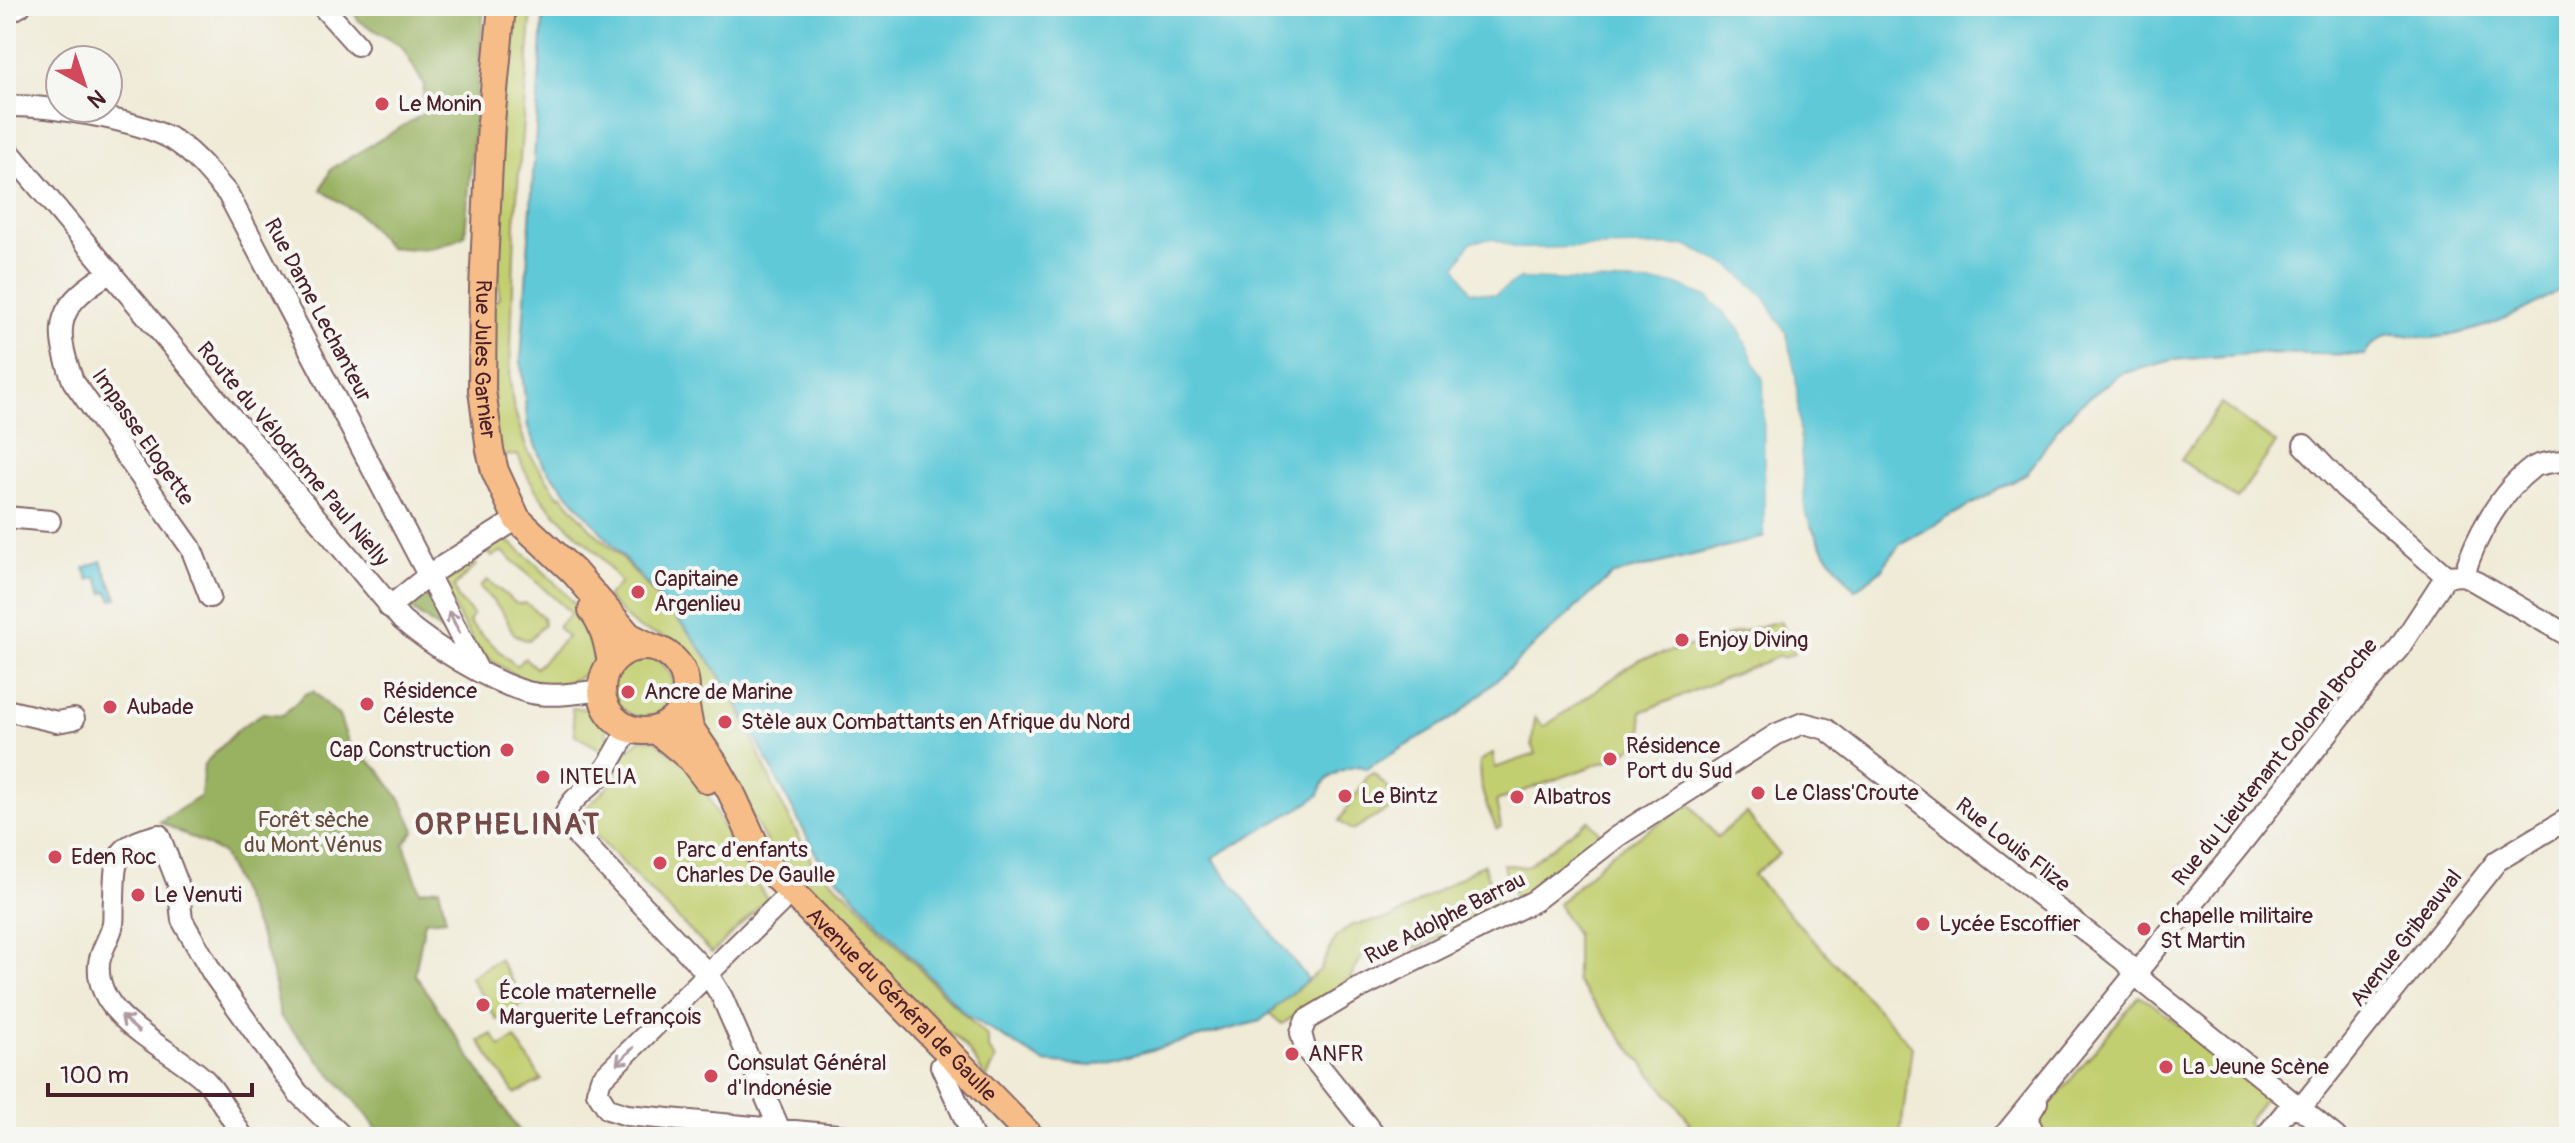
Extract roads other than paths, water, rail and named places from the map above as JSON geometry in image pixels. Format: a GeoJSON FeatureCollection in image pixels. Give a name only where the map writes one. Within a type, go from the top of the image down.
{"type":"FeatureCollection","features":[{"type":"Feature","properties":{"kind":"main road","name":"Rue Jules Garnier"},"geometry":{"type":"LineString","coordinates":[[489,6],[467,309],[466,373],[470,420],[483,471],[489,469],[499,494],[539,559],[569,582],[598,617],[611,663]]}},
{"type":"Feature","properties":{"kind":"main road","name":"Rue Jules Garnier"},"geometry":{"type":"LineString","coordinates":[[502,6],[491,122],[483,288],[482,390],[495,471],[512,516],[574,572],[629,636],[651,647]]}},
{"type":"Feature","properties":{"kind":"main road"},"geometry":{"type":"LineString","coordinates":[[466,373],[475,380],[476,398],[484,409]]}},
{"type":"Feature","properties":{"kind":"main road"},"geometry":{"type":"LineString","coordinates":[[651,647],[673,657],[681,667],[686,678],[685,702],[668,724],[656,730],[629,729],[610,714],[602,690],[604,676],[611,663],[629,649],[651,647]]}},
{"type":"Feature","properties":{"kind":"main road","name":"Avenue du Général de Gaulle"},"geometry":{"type":"LineString","coordinates":[[685,702],[690,728],[716,766],[760,855],[776,876],[1031,1137]]}},
{"type":"Feature","properties":{"kind":"main road","name":"Avenue du Général de Gaulle"},"geometry":{"type":"LineString","coordinates":[[656,730],[691,759],[706,779],[746,858],[780,903],[1010,1137]]}},
{"type":"Feature","properties":{"kind":"street"},"geometry":{"type":"LineString","coordinates":[[6,14],[20,6]]}},
{"type":"Feature","properties":{"kind":"street"},"geometry":{"type":"LineString","coordinates":[[322,6],[357,45]]}},
{"type":"Feature","properties":{"kind":"street","name":"Rue Dame Lechanteur"},"geometry":{"type":"LineString","coordinates":[[6,106],[34,105],[123,122],[170,138],[199,162],[228,194],[478,670]]}},
{"type":"Feature","properties":{"kind":"street","name":"Route du Vélodrome Paul Nielly"},"geometry":{"type":"LineString","coordinates":[[6,148],[389,607],[414,631],[478,670],[528,692],[563,695],[602,690]]}},
{"type":"Feature","properties":{"kind":"street","name":"Impasse Elogette"},"geometry":{"type":"LineString","coordinates":[[111,272],[75,298],[62,316],[64,356],[73,381],[191,548],[210,597]]}},
{"type":"Feature","properties":{"kind":"street"},"geometry":{"type":"LineString","coordinates":[[2304,445],[2372,512],[2455,575],[2569,636]]}},
{"type":"Feature","properties":{"kind":"street","name":"Rue du Lieutenant Colonel Broche"},"geometry":{"type":"LineString","coordinates":[[2140,979],[2455,575],[2503,497],[2534,466],[2569,460]]}},
{"type":"Feature","properties":{"kind":"street"},"geometry":{"type":"LineString","coordinates":[[389,607],[512,516]]}},
{"type":"Feature","properties":{"kind":"street"},"geometry":{"type":"LineString","coordinates":[[6,517],[50,521]]}},
{"type":"Feature","properties":{"kind":"street"},"geometry":{"type":"LineString","coordinates":[[6,710],[57,722],[74,719]]}},
{"type":"Feature","properties":{"kind":"street","name":"Rue Louis Flize"},"geometry":{"type":"LineString","coordinates":[[1803,723],[1826,729],[2123,960],[2140,979],[2336,1137]]}},
{"type":"Feature","properties":{"kind":"street","name":"Rue Adolphe Barrau"},"geometry":{"type":"LineString","coordinates":[[1376,1137],[1305,1048],[1301,1033],[1306,1020],[1358,989],[1534,901],[1618,836],[1777,734],[1803,723]]}},
{"type":"Feature","properties":{"kind":"street"},"geometry":{"type":"LineString","coordinates":[[629,729],[603,772],[570,805],[564,822],[707,973],[722,997],[781,1133]]}},
{"type":"Feature","properties":{"kind":"street","name":"Avenue Gribeauval"},"geometry":{"type":"LineString","coordinates":[[2265,1137],[2296,1106],[2497,861],[2569,818]]}},
{"type":"Feature","properties":{"kind":"street"},"geometry":{"type":"LineString","coordinates":[[243,1137],[206,1082],[136,1029],[110,1005],[101,984],[98,964],[113,924],[115,864],[122,851],[141,840],[159,835],[178,884],[182,920],[213,974],[298,1093],[343,1137]]}},
{"type":"Feature","properties":{"kind":"street"},"geometry":{"type":"LineString","coordinates":[[780,903],[601,1079],[597,1092],[608,1109],[627,1115],[781,1133],[859,1137]]}},
{"type":"Feature","properties":{"kind":"street"},"geometry":{"type":"LineString","coordinates":[[2005,1137],[2140,979]]}},
{"type":"Feature","properties":{"kind":"street"},"geometry":{"type":"LineString","coordinates":[[2033,1137],[2027,1119],[2034,1107],[2140,979]]}},
{"type":"Feature","properties":{"kind":"street"},"geometry":{"type":"LineString","coordinates":[[941,1066],[973,1137]]}},
{"type":"Feature","properties":{"kind":"street"},"geometry":{"type":"LineString","coordinates":[[2005,1137],[2019,1132],[2033,1137]]}},
{"type":"Feature","properties":{"kind":"water"},"geometry":{"type":"Polygon","coordinates":[[[544,6],[2569,6],[2569,284],[2520,312],[2486,326],[2431,338],[2387,335],[2364,355],[2262,353],[2173,360],[2121,374],[2079,405],[2057,429],[2027,474],[1901,543],[1880,571],[1855,590],[1825,552],[1805,515],[1795,375],[1786,334],[1764,298],[1730,267],[1685,246],[1516,249],[1492,239],[1471,243],[1457,266],[1471,291],[1495,294],[1519,278],[1675,283],[1709,297],[1739,328],[1764,380],[1765,537],[1612,575],[1458,715],[1366,769],[1353,767],[1334,774],[1324,783],[1319,795],[1308,803],[1212,858],[1308,979],[1260,1021],[1092,1066],[1044,1062],[964,1013],[817,856],[733,694],[691,635],[544,466],[528,428],[521,362],[544,6]]]}},
{"type":"Feature","properties":{"kind":"water"},"geometry":{"type":"Polygon","coordinates":[[[101,561],[117,598],[112,600],[108,592],[104,593],[97,577],[89,580],[84,568],[101,561]]]}},
{"type":"Feature","properties":{"kind":"place","name":"Le Monin"},"geometry":{"type":"Point","coordinates":[382,104]}},
{"type":"Feature","properties":{"kind":"place","name":"Capitaine Argenlieu"},"geometry":{"type":"Point","coordinates":[638,592]}},
{"type":"Feature","properties":{"kind":"place","name":"Enjoy Diving"},"geometry":{"type":"Point","coordinates":[1682,640]}},
{"type":"Feature","properties":{"kind":"place","name":"Ancre de Marine"},"geometry":{"type":"Point","coordinates":[628,692]}},
{"type":"Feature","properties":{"kind":"place","name":"Résidence Céleste"},"geometry":{"type":"Point","coordinates":[367,704]}},
{"type":"Feature","properties":{"kind":"place","name":"Aubade"},"geometry":{"type":"Point","coordinates":[110,707]}},
{"type":"Feature","properties":{"kind":"place","name":"Stèle aux Combattants en Afrique du Nord"},"geometry":{"type":"Point","coordinates":[725,722]}},
{"type":"Feature","properties":{"kind":"place","name":"Cap Construction"},"geometry":{"type":"Point","coordinates":[507,750]}},
{"type":"Feature","properties":{"kind":"place","name":"Résidence Port du Sud"},"geometry":{"type":"Point","coordinates":[1610,759]}},
{"type":"Feature","properties":{"kind":"place","name":"INTELIA"},"geometry":{"type":"Point","coordinates":[543,777]}},
{"type":"Feature","properties":{"kind":"place","name":"Le Class'Croute"},"geometry":{"type":"Point","coordinates":[1758,793]}},
{"type":"Feature","properties":{"kind":"place","name":"Le Bintz"},"geometry":{"type":"Point","coordinates":[1345,796]}},
{"type":"Feature","properties":{"kind":"place","name":"Albatros"},"geometry":{"type":"Point","coordinates":[1517,797]}},
{"type":"Feature","properties":{"kind":"place","name":"Eden Roc"},"geometry":{"type":"Point","coordinates":[55,857]}},
{"type":"Feature","properties":{"kind":"place","name":"Parc d'enfants Charles De Gaulle"},"geometry":{"type":"Point","coordinates":[660,863]}},
{"type":"Feature","properties":{"kind":"place","name":"Le Venuti"},"geometry":{"type":"Point","coordinates":[138,895]}},
{"type":"Feature","properties":{"kind":"place","name":"Lycée Escoffier"},"geometry":{"type":"Point","coordinates":[1923,924]}},
{"type":"Feature","properties":{"kind":"place","name":"chapelle militaire St Martin"},"geometry":{"type":"Point","coordinates":[2144,929]}},
{"type":"Feature","properties":{"kind":"place","name":"École maternelle Marguerite Lefrançois"},"geometry":{"type":"Point","coordinates":[483,1005]}},
{"type":"Feature","properties":{"kind":"place","name":"ANFR"},"geometry":{"type":"Point","coordinates":[1292,1054]}},
{"type":"Feature","properties":{"kind":"place","name":"La Jeune Scène"},"geometry":{"type":"Point","coordinates":[2166,1067]}},
{"type":"Feature","properties":{"kind":"place","name":"Consulat Général d'Indonésie"},"geometry":{"type":"Point","coordinates":[711,1076]}},
{"type":"Feature","properties":{"kind":"district","name":"ORPHELINAT"},"geometry":{"type":"Point","coordinates":[508,824]}},
{"type":"Feature","properties":{"kind":"park label","name":"Forêt sèche du Mont Vénus"},"geometry":{"type":"Point","coordinates":[313,832]}}]}
